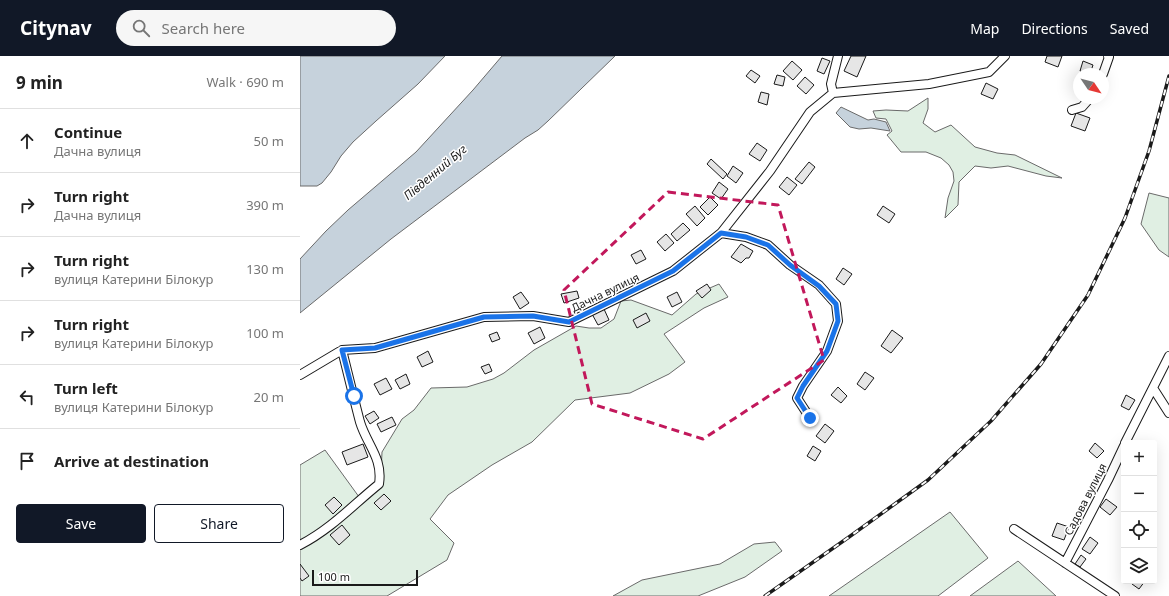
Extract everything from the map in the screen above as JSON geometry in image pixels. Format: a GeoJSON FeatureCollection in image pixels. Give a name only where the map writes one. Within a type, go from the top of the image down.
{"type":"FeatureCollection","features":[{"type":"Feature","properties":{"kind":"street"},"geometry":{"type":"LineString","coordinates":[[838,56],[831,84],[833,93],[929,84],[989,72],[1005,56]]}},
{"type":"Feature","properties":{"kind":"street"},"geometry":{"type":"LineString","coordinates":[[1105,68],[1109,57],[1108,56]]}},
{"type":"Feature","properties":{"kind":"street","name":"Дачна вулиця"},"geometry":{"type":"LineString","coordinates":[[342,350],[375,348],[484,317],[533,316],[569,322],[673,271],[721,233],[770,171],[810,112],[833,93]]}},
{"type":"Feature","properties":{"kind":"street"},"geometry":{"type":"LineString","coordinates":[[1072,110],[1082,107],[1085,104]]}},
{"type":"Feature","properties":{"kind":"street"},"geometry":{"type":"LineString","coordinates":[[721,233],[746,237],[768,245],[790,265],[819,286],[836,304],[838,321],[827,351],[803,386],[797,398],[810,418]]}},
{"type":"Feature","properties":{"kind":"street"},"geometry":{"type":"LineString","coordinates":[[300,374],[342,350],[361,424],[379,463],[381,475],[379,484],[361,498],[339,520],[300,545]]}},
{"type":"Feature","properties":{"kind":"street"},"geometry":{"type":"LineString","coordinates":[[1127,440],[1169,356]]}},
{"type":"Feature","properties":{"kind":"street"},"geometry":{"type":"LineString","coordinates":[[1153,388],[1169,413]]}},
{"type":"Feature","properties":{"kind":"street","name":"Садова вулиця"},"geometry":{"type":"LineString","coordinates":[[1065,563],[1121,452]]}},
{"type":"Feature","properties":{"kind":"street"},"geometry":{"type":"LineString","coordinates":[[1014,529],[1115,596]]}},
{"type":"Feature","properties":{"kind":"highlighted area"},"geometry":{"type":"Polygon","coordinates":[[[668,192],[778,205],[824,360],[703,439],[592,404],[564,290],[668,192]]]}},
{"type":"Feature","properties":{"kind":"green space"},"geometry":{"type":"Polygon","coordinates":[[[928,98],[928,109],[923,123],[935,132],[951,125],[975,147],[997,153],[1015,155],[1062,178],[1046,176],[1008,166],[991,168],[975,166],[959,182],[958,205],[945,218],[948,198],[954,181],[953,172],[949,165],[941,158],[926,152],[901,152],[887,135],[892,131],[886,119],[876,118],[873,111],[908,111],[928,98]]]}},
{"type":"Feature","properties":{"kind":"green space"},"geometry":{"type":"Polygon","coordinates":[[[1149,193],[1169,198],[1169,257],[1159,250],[1141,224],[1149,193]]]}},
{"type":"Feature","properties":{"kind":"green space"},"geometry":{"type":"Polygon","coordinates":[[[719,284],[728,297],[704,308],[664,334],[685,362],[669,374],[630,393],[575,400],[532,442],[492,465],[448,495],[430,519],[454,543],[447,560],[387,596],[300,596],[300,465],[325,450],[362,501],[381,474],[382,452],[402,419],[414,410],[431,388],[467,387],[493,379],[504,373],[534,350],[576,326],[601,328],[614,319],[621,301],[631,300],[672,315],[696,294],[719,284]]]}},
{"type":"Feature","properties":{"kind":"green space"},"geometry":{"type":"Polygon","coordinates":[[[950,512],[988,558],[938,596],[829,596],[950,512]]]}},
{"type":"Feature","properties":{"kind":"green space"},"geometry":{"type":"Polygon","coordinates":[[[775,542],[782,551],[745,577],[698,596],[613,596],[642,580],[720,564],[754,544],[775,542]]]}},
{"type":"Feature","properties":{"kind":"green space"},"geometry":{"type":"Polygon","coordinates":[[[1018,561],[1056,596],[970,596],[1018,561]]]}},
{"type":"Feature","properties":{"kind":"water"},"geometry":{"type":"Polygon","coordinates":[[[300,56],[445,56],[418,84],[353,142],[322,183],[317,186],[300,186],[300,56]]]}},
{"type":"Feature","properties":{"kind":"water","name":"Південний Буг"},"geometry":{"type":"Polygon","coordinates":[[[502,56],[615,56],[538,130],[525,138],[391,239],[300,313],[300,259],[348,210],[416,152],[502,56]]]}},
{"type":"Feature","properties":{"kind":"water"},"geometry":{"type":"Polygon","coordinates":[[[841,107],[868,120],[874,119],[886,122],[890,131],[850,127],[836,113],[841,107]]]}},
{"type":"Feature","properties":{"kind":"building"},"geometry":{"type":"Polygon","coordinates":[[[851,56],[866,56],[857,77],[844,71],[851,56]]]}},
{"type":"Feature","properties":{"kind":"building"},"geometry":{"type":"Polygon","coordinates":[[[1047,56],[1062,56],[1058,67],[1045,62],[1047,56]]]}},
{"type":"Feature","properties":{"kind":"building"},"geometry":{"type":"Polygon","coordinates":[[[822,58],[830,61],[824,74],[817,71],[822,58]]]}},
{"type":"Feature","properties":{"kind":"building"},"geometry":{"type":"Polygon","coordinates":[[[792,61],[802,70],[793,80],[783,71],[792,61]]]}},
{"type":"Feature","properties":{"kind":"building"},"geometry":{"type":"Polygon","coordinates":[[[1083,61],[1093,65],[1092,68],[1081,68],[1083,61]]]}},
{"type":"Feature","properties":{"kind":"building"},"geometry":{"type":"Polygon","coordinates":[[[751,70],[760,76],[755,83],[746,76],[751,70]]]}},
{"type":"Feature","properties":{"kind":"building"},"geometry":{"type":"Polygon","coordinates":[[[777,75],[785,77],[783,86],[774,84],[777,75]]]}},
{"type":"Feature","properties":{"kind":"building"},"geometry":{"type":"Polygon","coordinates":[[[805,77],[814,85],[806,94],[797,86],[805,77]]]}},
{"type":"Feature","properties":{"kind":"building"},"geometry":{"type":"Polygon","coordinates":[[[986,83],[998,89],[993,99],[981,94],[986,83]]]}},
{"type":"Feature","properties":{"kind":"building"},"geometry":{"type":"Polygon","coordinates":[[[761,92],[769,94],[767,105],[758,102],[761,92]]]}},
{"type":"Feature","properties":{"kind":"building"},"geometry":{"type":"Polygon","coordinates":[[[1076,113],[1090,118],[1085,131],[1071,126],[1076,113]]]}},
{"type":"Feature","properties":{"kind":"building"},"geometry":{"type":"Polygon","coordinates":[[[757,143],[767,150],[760,161],[749,154],[757,143]]]}},
{"type":"Feature","properties":{"kind":"building"},"geometry":{"type":"Polygon","coordinates":[[[711,159],[727,174],[723,179],[707,164],[711,159]]]}},
{"type":"Feature","properties":{"kind":"building"},"geometry":{"type":"Polygon","coordinates":[[[809,162],[815,167],[802,184],[795,179],[809,162]]]}},
{"type":"Feature","properties":{"kind":"building"},"geometry":{"type":"Polygon","coordinates":[[[733,166],[743,173],[736,183],[727,176],[733,166]]]}},
{"type":"Feature","properties":{"kind":"building"},"geometry":{"type":"Polygon","coordinates":[[[787,177],[797,185],[789,195],[779,187],[787,177]]]}},
{"type":"Feature","properties":{"kind":"building"},"geometry":{"type":"Polygon","coordinates":[[[719,182],[728,189],[721,199],[712,193],[719,182]]]}},
{"type":"Feature","properties":{"kind":"building"},"geometry":{"type":"Polygon","coordinates":[[[710,197],[718,205],[708,215],[700,207],[710,197]]]}},
{"type":"Feature","properties":{"kind":"building"},"geometry":{"type":"Polygon","coordinates":[[[695,206],[705,218],[697,226],[686,214],[695,206]]]}},
{"type":"Feature","properties":{"kind":"building"},"geometry":{"type":"Polygon","coordinates":[[[883,206],[895,214],[889,223],[877,215],[883,206]]]}},
{"type":"Feature","properties":{"kind":"building"},"geometry":{"type":"Polygon","coordinates":[[[683,223],[690,230],[677,241],[671,234],[683,223]]]}},
{"type":"Feature","properties":{"kind":"building"},"geometry":{"type":"Polygon","coordinates":[[[666,234],[674,243],[665,251],[657,242],[666,234]]]}},
{"type":"Feature","properties":{"kind":"building"},"geometry":{"type":"Polygon","coordinates":[[[741,244],[753,251],[749,258],[746,258],[741,263],[731,257],[741,244]]]}},
{"type":"Feature","properties":{"kind":"building"},"geometry":{"type":"Polygon","coordinates":[[[641,250],[646,259],[636,264],[631,255],[641,250]]]}},
{"type":"Feature","properties":{"kind":"building"},"geometry":{"type":"Polygon","coordinates":[[[843,268],[852,274],[844,285],[836,279],[843,268]]]}},
{"type":"Feature","properties":{"kind":"building"},"geometry":{"type":"Polygon","coordinates":[[[707,284],[711,290],[702,298],[696,291],[707,284]]]}},
{"type":"Feature","properties":{"kind":"building"},"geometry":{"type":"Polygon","coordinates":[[[577,291],[579,298],[564,303],[561,294],[577,291]]]}},
{"type":"Feature","properties":{"kind":"building"},"geometry":{"type":"Polygon","coordinates":[[[521,292],[529,303],[520,309],[513,297],[521,292]]]}},
{"type":"Feature","properties":{"kind":"building"},"geometry":{"type":"Polygon","coordinates":[[[677,292],[682,302],[672,307],[667,297],[677,292]]]}},
{"type":"Feature","properties":{"kind":"building"},"geometry":{"type":"Polygon","coordinates":[[[604,309],[609,320],[598,325],[592,314],[604,309]]]}},
{"type":"Feature","properties":{"kind":"building"},"geometry":{"type":"Polygon","coordinates":[[[646,313],[650,321],[637,328],[633,320],[646,313]]]}},
{"type":"Feature","properties":{"kind":"building"},"geometry":{"type":"Polygon","coordinates":[[[540,327],[545,338],[534,344],[528,333],[540,327]]]}},
{"type":"Feature","properties":{"kind":"building"},"geometry":{"type":"Polygon","coordinates":[[[892,330],[903,338],[891,353],[881,346],[892,330]]]}},
{"type":"Feature","properties":{"kind":"building"},"geometry":{"type":"Polygon","coordinates":[[[497,332],[500,339],[492,342],[489,335],[497,332]]]}},
{"type":"Feature","properties":{"kind":"building"},"geometry":{"type":"Polygon","coordinates":[[[428,351],[433,362],[422,367],[417,357],[428,351]]]}},
{"type":"Feature","properties":{"kind":"building"},"geometry":{"type":"Polygon","coordinates":[[[489,364],[492,371],[485,374],[481,367],[489,364]]]}},
{"type":"Feature","properties":{"kind":"building"},"geometry":{"type":"Polygon","coordinates":[[[865,372],[874,378],[865,390],[857,384],[865,372]]]}},
{"type":"Feature","properties":{"kind":"building"},"geometry":{"type":"Polygon","coordinates":[[[406,374],[410,384],[400,389],[395,380],[406,374]]]}},
{"type":"Feature","properties":{"kind":"building"},"geometry":{"type":"Polygon","coordinates":[[[386,378],[392,389],[380,395],[374,384],[386,378]]]}},
{"type":"Feature","properties":{"kind":"building"},"geometry":{"type":"Polygon","coordinates":[[[838,387],[847,396],[841,403],[831,395],[838,387]]]}},
{"type":"Feature","properties":{"kind":"building"},"geometry":{"type":"Polygon","coordinates":[[[1126,395],[1135,400],[1129,410],[1121,406],[1126,395]]]}},
{"type":"Feature","properties":{"kind":"building"},"geometry":{"type":"Polygon","coordinates":[[[374,411],[379,418],[370,424],[365,416],[374,411]]]}},
{"type":"Feature","properties":{"kind":"building"},"geometry":{"type":"Polygon","coordinates":[[[392,417],[396,425],[381,432],[377,424],[392,417]]]}},
{"type":"Feature","properties":{"kind":"building"},"geometry":{"type":"Polygon","coordinates":[[[825,424],[834,431],[825,443],[816,436],[825,424]]]}},
{"type":"Feature","properties":{"kind":"building"},"geometry":{"type":"Polygon","coordinates":[[[1095,443],[1104,451],[1097,458],[1089,451],[1095,443]]]}},
{"type":"Feature","properties":{"kind":"building"},"geometry":{"type":"Polygon","coordinates":[[[363,444],[368,457],[347,465],[342,452],[363,444]]]}},
{"type":"Feature","properties":{"kind":"building"},"geometry":{"type":"Polygon","coordinates":[[[813,446],[821,451],[815,461],[807,456],[813,446]]]}},
{"type":"Feature","properties":{"kind":"building"},"geometry":{"type":"Polygon","coordinates":[[[384,494],[391,501],[381,510],[374,503],[384,494]]]}},
{"type":"Feature","properties":{"kind":"building"},"geometry":{"type":"Polygon","coordinates":[[[334,497],[342,505],[333,514],[325,505],[334,497]]]}},
{"type":"Feature","properties":{"kind":"building"},"geometry":{"type":"Polygon","coordinates":[[[1106,499],[1117,507],[1110,515],[1100,507],[1106,499]]]}},
{"type":"Feature","properties":{"kind":"building"},"geometry":{"type":"Polygon","coordinates":[[[1057,523],[1069,527],[1064,540],[1052,536],[1057,523]]]}},
{"type":"Feature","properties":{"kind":"building"},"geometry":{"type":"Polygon","coordinates":[[[342,525],[350,535],[339,545],[330,535],[342,525]]]}},
{"type":"Feature","properties":{"kind":"building"},"geometry":{"type":"Polygon","coordinates":[[[1090,537],[1098,543],[1090,554],[1082,549],[1090,537]]]}},
{"type":"Feature","properties":{"kind":"building"},"geometry":{"type":"Polygon","coordinates":[[[1081,555],[1086,559],[1080,567],[1075,564],[1081,555]]]}},
{"type":"Feature","properties":{"kind":"building"},"geometry":{"type":"Polygon","coordinates":[[[300,564],[309,576],[302,581],[300,578],[300,564]]]}},
{"type":"Feature","properties":{"kind":"building"},"geometry":{"type":"Polygon","coordinates":[[[1132,584],[1143,584],[1139,589],[1132,584]]]}},
{"type":"Feature","properties":{"kind":"railway"},"geometry":{"type":"LineString","coordinates":[[765,596],[928,480],[991,421],[1041,364],[1088,295],[1125,218],[1149,151],[1169,76]]}},
{"type":"Feature","properties":{"kind":"route"},"geometry":{"type":"LineString","coordinates":[[354,396],[342,350],[375,348],[484,317],[533,316],[569,322],[673,271],[721,233],[746,237],[768,245],[790,265],[819,286],[836,304],[838,321],[827,351],[803,386],[797,398],[810,418]]}}]}
